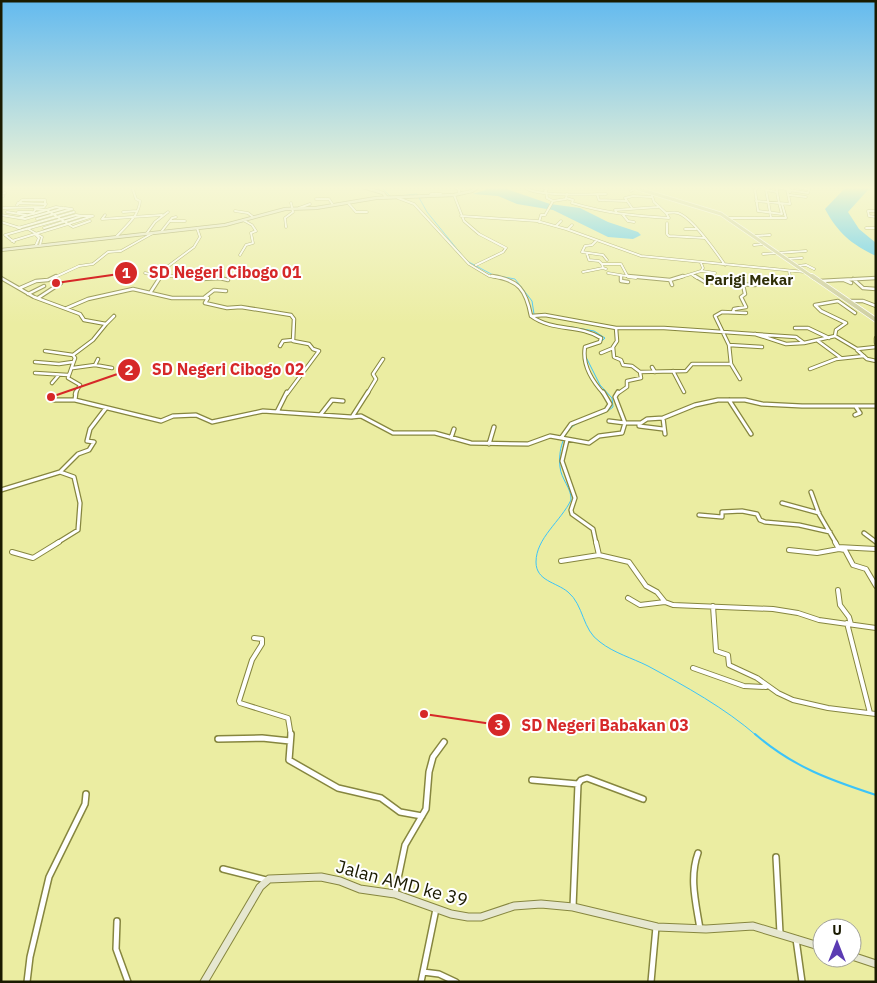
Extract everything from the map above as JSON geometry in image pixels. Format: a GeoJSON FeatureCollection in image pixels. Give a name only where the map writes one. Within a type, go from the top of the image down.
{"type":"FeatureCollection","features":[{"type":"Feature","properties":{"kind":"main road"},"geometry":{"type":"LineString","coordinates":[[749,233],[876,320]]}},
{"type":"Feature","properties":{"kind":"street"},"geometry":{"type":"LineString","coordinates":[[12,233],[5,236],[13,242],[40,233]]}},
{"type":"Feature","properties":{"kind":"street"},"geometry":{"type":"LineString","coordinates":[[15,233],[23,239]]}},
{"type":"Feature","properties":{"kind":"street"},"geometry":{"type":"LineString","coordinates":[[116,237],[120,233]]}},
{"type":"Feature","properties":{"kind":"street"},"geometry":{"type":"LineString","coordinates":[[1,250],[146,233]]}},
{"type":"Feature","properties":{"kind":"street"},"geometry":{"type":"LineString","coordinates":[[20,289],[36,281],[48,280],[79,266],[93,264],[108,252],[121,251],[152,233]]}},
{"type":"Feature","properties":{"kind":"street"},"geometry":{"type":"LineString","coordinates":[[155,276],[195,246],[200,237],[198,233]]}},
{"type":"Feature","properties":{"kind":"street"},"geometry":{"type":"LineString","coordinates":[[240,255],[246,244],[253,243],[252,233]]}},
{"type":"Feature","properties":{"kind":"street"},"geometry":{"type":"LineString","coordinates":[[440,233],[469,264],[492,277],[506,278],[518,284],[528,300],[531,316],[551,326],[590,331],[602,340],[585,347],[584,357],[591,375],[609,399],[610,404],[608,408],[599,413],[571,424],[561,438]]}},
{"type":"Feature","properties":{"kind":"street"},"geometry":{"type":"LineString","coordinates":[[476,265],[503,252],[506,248],[479,233]]}},
{"type":"Feature","properties":{"kind":"street"},"geometry":{"type":"LineString","coordinates":[[575,233],[634,255],[806,272]]}},
{"type":"Feature","properties":{"kind":"street"},"geometry":{"type":"LineString","coordinates":[[668,233],[668,236],[705,238]]}},
{"type":"Feature","properties":{"kind":"street"},"geometry":{"type":"LineString","coordinates":[[700,233],[726,265]]}},
{"type":"Feature","properties":{"kind":"street"},"geometry":{"type":"LineString","coordinates":[[36,234],[39,238],[38,245]]}},
{"type":"Feature","properties":{"kind":"street"},"geometry":{"type":"LineString","coordinates":[[754,236],[770,235]]}},
{"type":"Feature","properties":{"kind":"street"},"geometry":{"type":"LineString","coordinates":[[596,241],[592,245],[585,246],[582,252],[604,255],[606,260]]}},
{"type":"Feature","properties":{"kind":"street"},"geometry":{"type":"LineString","coordinates":[[754,245],[765,244]]}},
{"type":"Feature","properties":{"kind":"street"},"geometry":{"type":"LineString","coordinates":[[764,254],[806,251]]}},
{"type":"Feature","properties":{"kind":"street"},"geometry":{"type":"LineString","coordinates":[[583,272],[604,268],[599,260],[589,260],[587,254]]}},
{"type":"Feature","properties":{"kind":"street"},"geometry":{"type":"LineString","coordinates":[[787,259],[802,258]]}},
{"type":"Feature","properties":{"kind":"street"},"geometry":{"type":"LineString","coordinates":[[701,263],[703,269],[701,271]]}},
{"type":"Feature","properties":{"kind":"street"},"geometry":{"type":"LineString","coordinates":[[602,264],[621,264],[626,276]]}},
{"type":"Feature","properties":{"kind":"street"},"geometry":{"type":"LineString","coordinates":[[797,266],[806,265],[814,269]]}},
{"type":"Feature","properties":{"kind":"street"},"geometry":{"type":"LineString","coordinates":[[608,273],[621,276],[670,280],[701,271],[715,273]]}},
{"type":"Feature","properties":{"kind":"street"},"geometry":{"type":"LineString","coordinates":[[789,271],[790,276]]}},
{"type":"Feature","properties":{"kind":"street"},"geometry":{"type":"LineString","coordinates":[[145,273],[155,276],[188,274],[204,276],[214,273]]}},
{"type":"Feature","properties":{"kind":"street"},"geometry":{"type":"LineString","coordinates":[[691,274],[704,281],[743,285],[758,285],[761,282]]}},
{"type":"Feature","properties":{"kind":"street"},"geometry":{"type":"LineString","coordinates":[[150,293],[160,276]]}},
{"type":"Feature","properties":{"kind":"street"},"geometry":{"type":"LineString","coordinates":[[204,276],[202,278],[228,280]]}},
{"type":"Feature","properties":{"kind":"street"},"geometry":{"type":"LineString","coordinates":[[621,276],[621,281],[628,282]]}},
{"type":"Feature","properties":{"kind":"street"},"geometry":{"type":"LineString","coordinates":[[1,278],[27,294],[80,314],[84,320],[106,324]]}},
{"type":"Feature","properties":{"kind":"street"},"geometry":{"type":"LineString","coordinates":[[819,281],[876,278]]}},
{"type":"Feature","properties":{"kind":"street"},"geometry":{"type":"LineString","coordinates":[[853,279],[863,288],[876,290]]}},
{"type":"Feature","properties":{"kind":"street"},"geometry":{"type":"LineString","coordinates":[[1,282],[6,280]]}},
{"type":"Feature","properties":{"kind":"street"},"geometry":{"type":"LineString","coordinates":[[670,280],[672,285]]}},
{"type":"Feature","properties":{"kind":"street"},"geometry":{"type":"LineString","coordinates":[[843,280],[851,283]]}},
{"type":"Feature","properties":{"kind":"street"},"geometry":{"type":"LineString","coordinates":[[38,298],[61,283]]}},
{"type":"Feature","properties":{"kind":"street"},"geometry":{"type":"LineString","coordinates":[[733,312],[734,309],[746,307],[741,296],[745,294],[743,285]]}},
{"type":"Feature","properties":{"kind":"street"},"geometry":{"type":"LineString","coordinates":[[27,294],[44,286]]}},
{"type":"Feature","properties":{"kind":"street"},"geometry":{"type":"LineString","coordinates":[[66,309],[86,300],[131,290],[169,298],[190,299],[197,296],[208,299],[206,303],[227,308],[238,306],[291,315],[294,319],[293,340]]}},
{"type":"Feature","properties":{"kind":"street"},"geometry":{"type":"LineString","coordinates":[[205,298],[214,290],[226,291]]}},
{"type":"Feature","properties":{"kind":"street"},"geometry":{"type":"LineString","coordinates":[[848,301],[861,300],[876,306]]}},
{"type":"Feature","properties":{"kind":"street"},"geometry":{"type":"LineString","coordinates":[[835,336],[836,330],[846,324],[815,306],[838,301],[855,313]]}},
{"type":"Feature","properties":{"kind":"street"},"geometry":{"type":"LineString","coordinates":[[740,379],[731,364],[729,345],[716,316],[720,313],[746,313]]}},
{"type":"Feature","properties":{"kind":"street"},"geometry":{"type":"LineString","coordinates":[[531,316],[544,315],[616,328],[664,328],[796,337],[804,343]]}},
{"type":"Feature","properties":{"kind":"street"},"geometry":{"type":"LineString","coordinates":[[45,351],[73,355],[93,340],[114,316]]}},
{"type":"Feature","properties":{"kind":"street"},"geometry":{"type":"LineString","coordinates":[[600,353],[613,348],[617,341],[616,328]]}},
{"type":"Feature","properties":{"kind":"street"},"geometry":{"type":"LineString","coordinates":[[795,328],[810,329],[829,338]]}},
{"type":"Feature","properties":{"kind":"street"},"geometry":{"type":"LineString","coordinates":[[755,334],[786,344],[818,341],[835,336],[857,349],[864,356],[876,361]]}},
{"type":"Feature","properties":{"kind":"street"},"geometry":{"type":"LineString","coordinates":[[876,338],[876,343]]}},
{"type":"Feature","properties":{"kind":"street"},"geometry":{"type":"LineString","coordinates":[[277,412],[280,404],[297,379],[319,351],[311,345],[293,340],[283,341],[280,346]]}},
{"type":"Feature","properties":{"kind":"street"},"geometry":{"type":"LineString","coordinates":[[818,341],[841,358]]}},
{"type":"Feature","properties":{"kind":"street"},"geometry":{"type":"LineString","coordinates":[[729,345],[762,347]]}},
{"type":"Feature","properties":{"kind":"street"},"geometry":{"type":"LineString","coordinates":[[613,348],[615,358],[621,360],[624,365],[633,367],[640,372],[688,370],[688,366],[692,364],[731,364]]}},
{"type":"Feature","properties":{"kind":"street"},"geometry":{"type":"LineString","coordinates":[[857,349],[876,348]]}},
{"type":"Feature","properties":{"kind":"street"},"geometry":{"type":"LineString","coordinates":[[34,374],[68,375],[73,368],[75,358],[73,355]]}},
{"type":"Feature","properties":{"kind":"street"},"geometry":{"type":"LineString","coordinates":[[810,369],[820,363],[841,358],[864,356]]}},
{"type":"Feature","properties":{"kind":"street"},"geometry":{"type":"LineString","coordinates":[[94,365],[98,359]]}},
{"type":"Feature","properties":{"kind":"street"},"geometry":{"type":"LineString","coordinates":[[352,417],[376,379],[373,374],[383,359]]}},
{"type":"Feature","properties":{"kind":"street"},"geometry":{"type":"LineString","coordinates":[[35,362],[59,364],[73,362]]}},
{"type":"Feature","properties":{"kind":"street"},"geometry":{"type":"LineString","coordinates":[[73,368],[94,365],[112,368]]}},
{"type":"Feature","properties":{"kind":"street"},"geometry":{"type":"LineString","coordinates":[[652,367],[655,372]]}},
{"type":"Feature","properties":{"kind":"street"},"geometry":{"type":"LineString","coordinates":[[673,371],[684,392]]}},
{"type":"Feature","properties":{"kind":"street"},"geometry":{"type":"LineString","coordinates":[[53,400],[74,400],[158,421],[188,415],[212,422],[259,411],[361,416],[393,433],[435,433],[467,443],[528,444],[550,436],[589,443],[601,436],[623,432],[625,422],[615,397],[617,393],[627,388],[627,381],[641,378],[640,372]]}},
{"type":"Feature","properties":{"kind":"street"},"geometry":{"type":"LineString","coordinates":[[68,375],[71,381],[80,385],[74,395],[74,400]]}},
{"type":"Feature","properties":{"kind":"street"},"geometry":{"type":"LineString","coordinates":[[52,383],[58,376]]}},
{"type":"Feature","properties":{"kind":"street"},"geometry":{"type":"LineString","coordinates":[[320,414],[332,400],[343,401]]}},
{"type":"Feature","properties":{"kind":"street"},"geometry":{"type":"LineString","coordinates":[[640,426],[647,420],[663,418],[696,405],[729,400],[802,406],[876,406]]}},
{"type":"Feature","properties":{"kind":"street"},"geometry":{"type":"LineString","coordinates":[[729,400],[751,434]]}},
{"type":"Feature","properties":{"kind":"street"},"geometry":{"type":"LineString","coordinates":[[855,414],[860,413],[856,406]]}},
{"type":"Feature","properties":{"kind":"street"},"geometry":{"type":"LineString","coordinates":[[1,490],[60,472],[78,454],[89,450],[94,442],[87,441],[90,429],[106,408]]}},
{"type":"Feature","properties":{"kind":"street"},"geometry":{"type":"LineString","coordinates":[[663,418],[665,434]]}},
{"type":"Feature","properties":{"kind":"street"},"geometry":{"type":"LineString","coordinates":[[609,421],[663,429]]}},
{"type":"Feature","properties":{"kind":"street"},"geometry":{"type":"LineString","coordinates":[[489,444],[494,427]]}},
{"type":"Feature","properties":{"kind":"street"},"geometry":{"type":"LineString","coordinates":[[451,438],[454,428]]}},
{"type":"Feature","properties":{"kind":"street"},"geometry":{"type":"LineString","coordinates":[[567,440],[562,460],[575,498],[571,512],[593,529],[599,555]]}},
{"type":"Feature","properties":{"kind":"street"},"geometry":{"type":"LineString","coordinates":[[12,552],[33,558],[79,528],[80,503],[74,477],[60,472]]}},
{"type":"Feature","properties":{"kind":"street"},"geometry":{"type":"LineString","coordinates":[[811,492],[812,504],[839,548],[845,550],[853,565],[866,569],[876,586]]}},
{"type":"Feature","properties":{"kind":"street"},"geometry":{"type":"LineString","coordinates":[[782,503],[819,514]]}},
{"type":"Feature","properties":{"kind":"street"},"geometry":{"type":"LineString","coordinates":[[700,515],[722,517],[722,512],[742,511],[757,514],[760,520],[765,522],[799,525],[830,532]]}},
{"type":"Feature","properties":{"kind":"street"},"geometry":{"type":"LineString","coordinates":[[864,533],[876,542]]}},
{"type":"Feature","properties":{"kind":"street"},"geometry":{"type":"LineString","coordinates":[[789,550],[817,553],[839,548],[876,549]]}},
{"type":"Feature","properties":{"kind":"street"},"geometry":{"type":"LineString","coordinates":[[561,561],[599,555],[629,562],[641,581],[657,592],[665,602]]}},
{"type":"Feature","properties":{"kind":"street"},"geometry":{"type":"LineString","coordinates":[[838,590],[840,605],[849,617],[870,713]]}},
{"type":"Feature","properties":{"kind":"street"},"geometry":{"type":"LineString","coordinates":[[628,598],[640,605],[665,602],[683,606],[779,610],[819,620],[876,628]]}},
{"type":"Feature","properties":{"kind":"street"},"geometry":{"type":"LineString","coordinates":[[713,606],[712,616],[718,638],[716,651],[728,655],[729,665],[757,678],[767,687],[782,695],[818,708],[876,714]]}},
{"type":"Feature","properties":{"kind":"street"},"geometry":{"type":"LineString","coordinates":[[254,638],[262,639],[262,644],[252,660],[239,701],[240,703],[288,718],[291,730],[289,760],[338,788],[381,798],[400,812],[422,816]]}},
{"type":"Feature","properties":{"kind":"street"},"geometry":{"type":"LineString","coordinates":[[693,668],[744,686],[767,687]]}},
{"type":"Feature","properties":{"kind":"street"},"geometry":{"type":"LineString","coordinates":[[218,739],[262,738],[290,741]]}},
{"type":"Feature","properties":{"kind":"street"},"geometry":{"type":"LineString","coordinates":[[395,894],[405,845],[422,816],[427,802],[429,772],[433,757],[444,742]]}},
{"type":"Feature","properties":{"kind":"street"},"geometry":{"type":"LineString","coordinates":[[572,907],[578,784],[581,780],[587,778],[643,799]]}},
{"type":"Feature","properties":{"kind":"street"},"geometry":{"type":"LineString","coordinates":[[532,780],[578,784]]}},
{"type":"Feature","properties":{"kind":"street"},"geometry":{"type":"LineString","coordinates":[[27,982],[30,957],[49,876],[85,804],[88,797],[86,794]]}},
{"type":"Feature","properties":{"kind":"street"},"geometry":{"type":"LineString","coordinates":[[698,854],[694,867],[694,880],[700,929]]}},
{"type":"Feature","properties":{"kind":"street"},"geometry":{"type":"LineString","coordinates":[[776,857],[780,933]]}},
{"type":"Feature","properties":{"kind":"street"},"geometry":{"type":"LineString","coordinates":[[204,982],[266,880],[223,870]]}},
{"type":"Feature","properties":{"kind":"street","name":"Jalan AMD ke 39"},"geometry":{"type":"LineString","coordinates":[[266,880],[321,877],[340,881],[360,889],[395,894],[458,915],[474,917],[522,904],[572,907],[656,927],[700,929],[746,926],[780,933],[812,944]]}},
{"type":"Feature","properties":{"kind":"street"},"geometry":{"type":"LineString","coordinates":[[421,982],[436,908]]}},
{"type":"Feature","properties":{"kind":"street"},"geometry":{"type":"LineString","coordinates":[[117,921],[116,949],[128,982]]}},
{"type":"Feature","properties":{"kind":"street"},"geometry":{"type":"LineString","coordinates":[[651,982],[656,927]]}},
{"type":"Feature","properties":{"kind":"street"},"geometry":{"type":"LineString","coordinates":[[796,939],[802,982]]}},
{"type":"Feature","properties":{"kind":"street"},"geometry":{"type":"LineString","coordinates":[[862,959],[876,964]]}},
{"type":"Feature","properties":{"kind":"street"},"geometry":{"type":"LineString","coordinates":[[423,972],[439,974],[456,982]]}},
{"type":"Feature","properties":{"kind":"water"},"geometry":{"type":"Polygon","coordinates":[[[600,233],[639,233],[641,235],[633,239],[608,237],[600,233]]]}},
{"type":"Feature","properties":{"kind":"water"},"geometry":{"type":"Polygon","coordinates":[[[842,233],[864,233],[876,243],[876,256],[859,247],[842,233]]]}},
{"type":"Feature","properties":{"kind":"waterway"},"geometry":{"type":"LineString","coordinates":[[444,233],[461,254]]}},
{"type":"Feature","properties":{"kind":"waterway"},"geometry":{"type":"LineString","coordinates":[[467,261],[493,275],[515,279],[532,301],[534,314]]}},
{"type":"Feature","properties":{"kind":"waterway"},"geometry":{"type":"LineString","coordinates":[[571,327],[594,331],[605,338],[600,343]]}},
{"type":"Feature","properties":{"kind":"waterway"},"geometry":{"type":"LineString","coordinates":[[586,357],[600,385],[612,398],[613,407],[573,426],[565,436],[561,448],[560,467],[570,492],[571,500],[540,545],[536,562],[539,573],[573,597],[590,631],[600,642],[690,690],[732,716],[757,736]]}},
{"type":"Feature","properties":{"kind":"waterway"},"geometry":{"type":"LineString","coordinates":[[755,734],[798,764],[843,784],[876,795]]}},
{"type":"Feature","properties":{"kind":"place","name":"SD Negeri Cibogo 01"},"geometry":{"type":"Point","coordinates":[56,283]}},
{"type":"Feature","properties":{"kind":"place","name":"SD Negeri Cibogo 02"},"geometry":{"type":"Point","coordinates":[51,397]}},
{"type":"Feature","properties":{"kind":"place","name":"SD Negeri Babakan 03"},"geometry":{"type":"Point","coordinates":[424,714]}},
{"type":"Feature","properties":{"kind":"district","name":"Parigi Mekar"},"geometry":{"type":"Point","coordinates":[749,279]}}]}
